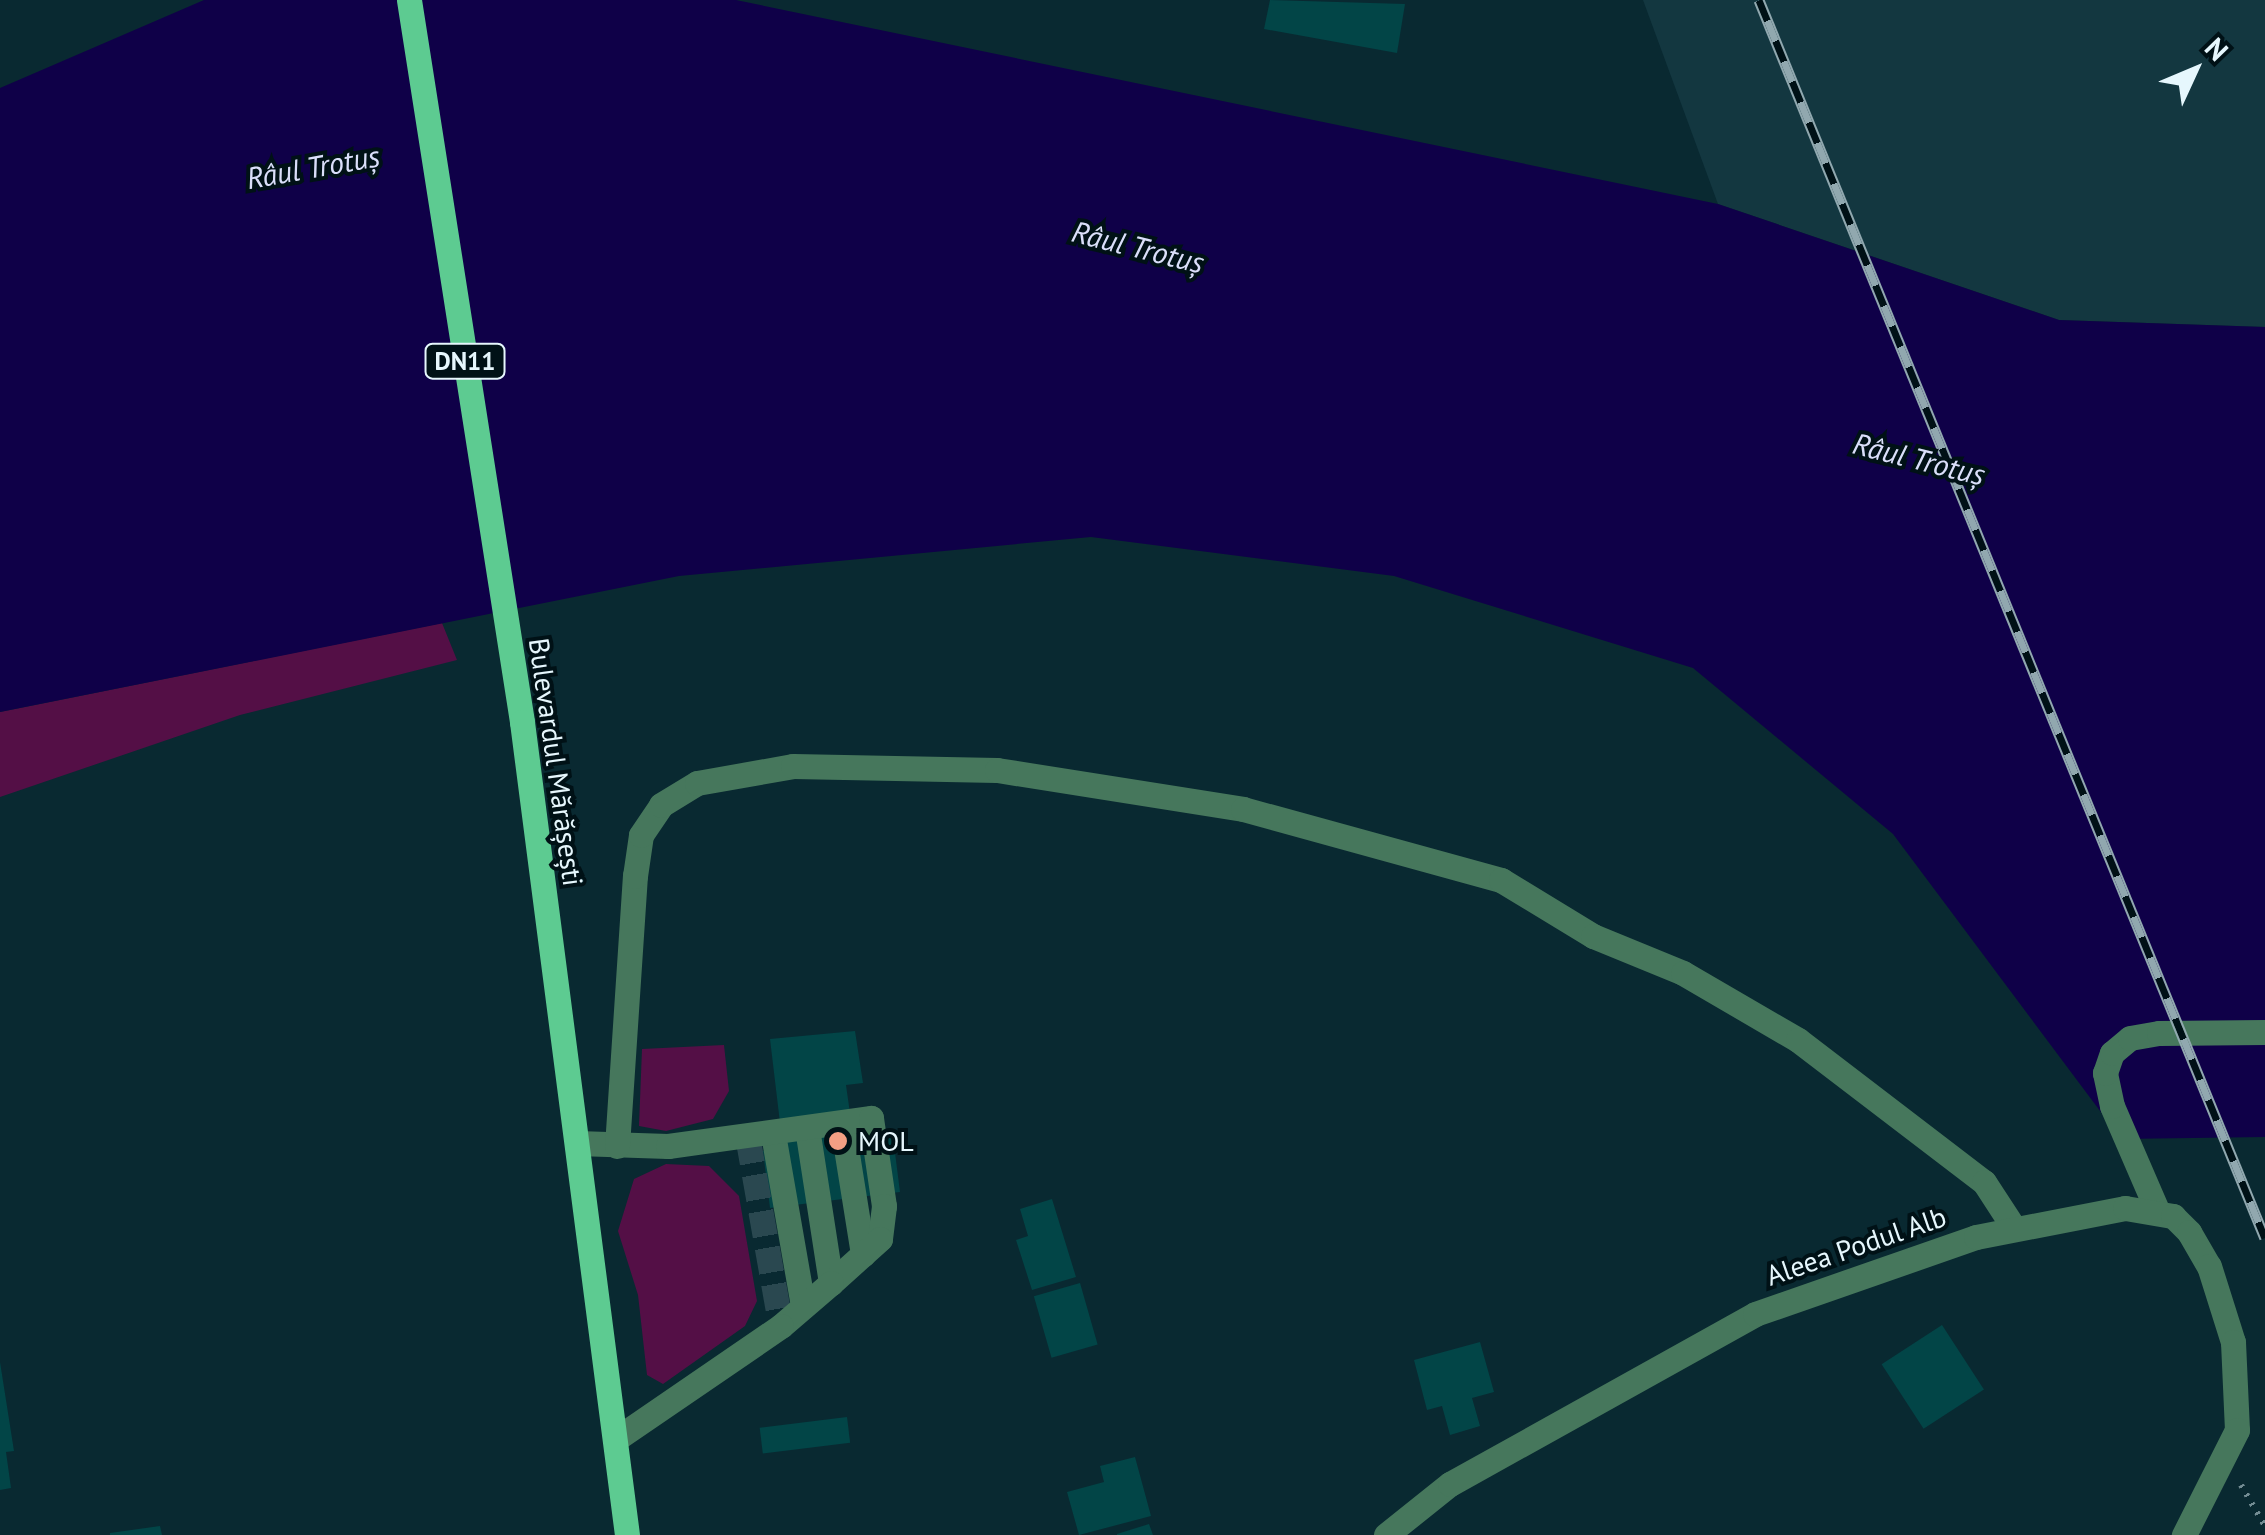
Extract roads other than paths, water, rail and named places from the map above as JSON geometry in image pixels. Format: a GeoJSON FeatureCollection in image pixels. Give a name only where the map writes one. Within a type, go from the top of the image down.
{"type":"FeatureCollection","features":[{"type":"Feature","properties":{"kind":"main road","name":"Bulevardul Mărășești"},"geometry":{"type":"LineString","coordinates":[[408,0],[522,722],[628,1535]]}},
{"type":"Feature","properties":{"kind":"street"},"geometry":{"type":"LineString","coordinates":[[617,1146],[634,876],[640,835],[661,805],[697,783],[793,766],[997,770],[1243,810],[1501,880],[1594,936],[1683,973],[1798,1040],[1984,1182],[2014,1228]]}},
{"type":"Feature","properties":{"kind":"street"},"geometry":{"type":"LineString","coordinates":[[2184,1535],[2237,1430],[2233,1342],[2208,1266],[2189,1232],[2156,1210],[2112,1106],[2105,1073],[2112,1053],[2130,1038],[2159,1033],[2265,1032]]}},
{"type":"Feature","properties":{"kind":"street"},"geometry":{"type":"LineString","coordinates":[[577,1142],[617,1146],[773,1134],[872,1118],[886,1230],[803,1306],[616,1440]]}},
{"type":"Feature","properties":{"kind":"street"},"geometry":{"type":"LineString","coordinates":[[807,1128],[831,1283]]}},
{"type":"Feature","properties":{"kind":"street"},"geometry":{"type":"LineString","coordinates":[[773,1134],[803,1306]]}},
{"type":"Feature","properties":{"kind":"street","name":"Aleea Podul Alb"},"geometry":{"type":"LineString","coordinates":[[1386,1535],[1450,1484],[1754,1314],[1878,1266],[2014,1228],[2125,1208],[2156,1210]]}},
{"type":"Feature","properties":{"kind":"water","name":"Râul Trotuș"},"geometry":{"type":"Polygon","coordinates":[[[204,0],[736,0],[1718,204],[2059,320],[2265,327],[2265,1137],[2121,1139],[1893,834],[1693,668],[1394,576],[1091,537],[679,576],[0,712],[0,88],[204,0]]]}},
{"type":"Feature","properties":{"kind":"tunnel"},"geometry":{"type":"LineString","coordinates":[[748,1138],[781,1326]]}},
{"type":"Feature","properties":{"kind":"railway"},"geometry":{"type":"LineString","coordinates":[[1759,0],[2265,1238]]}},
{"type":"Feature","properties":{"kind":"place","name":"MOL"},"geometry":{"type":"Point","coordinates":[838,1141]}}]}
